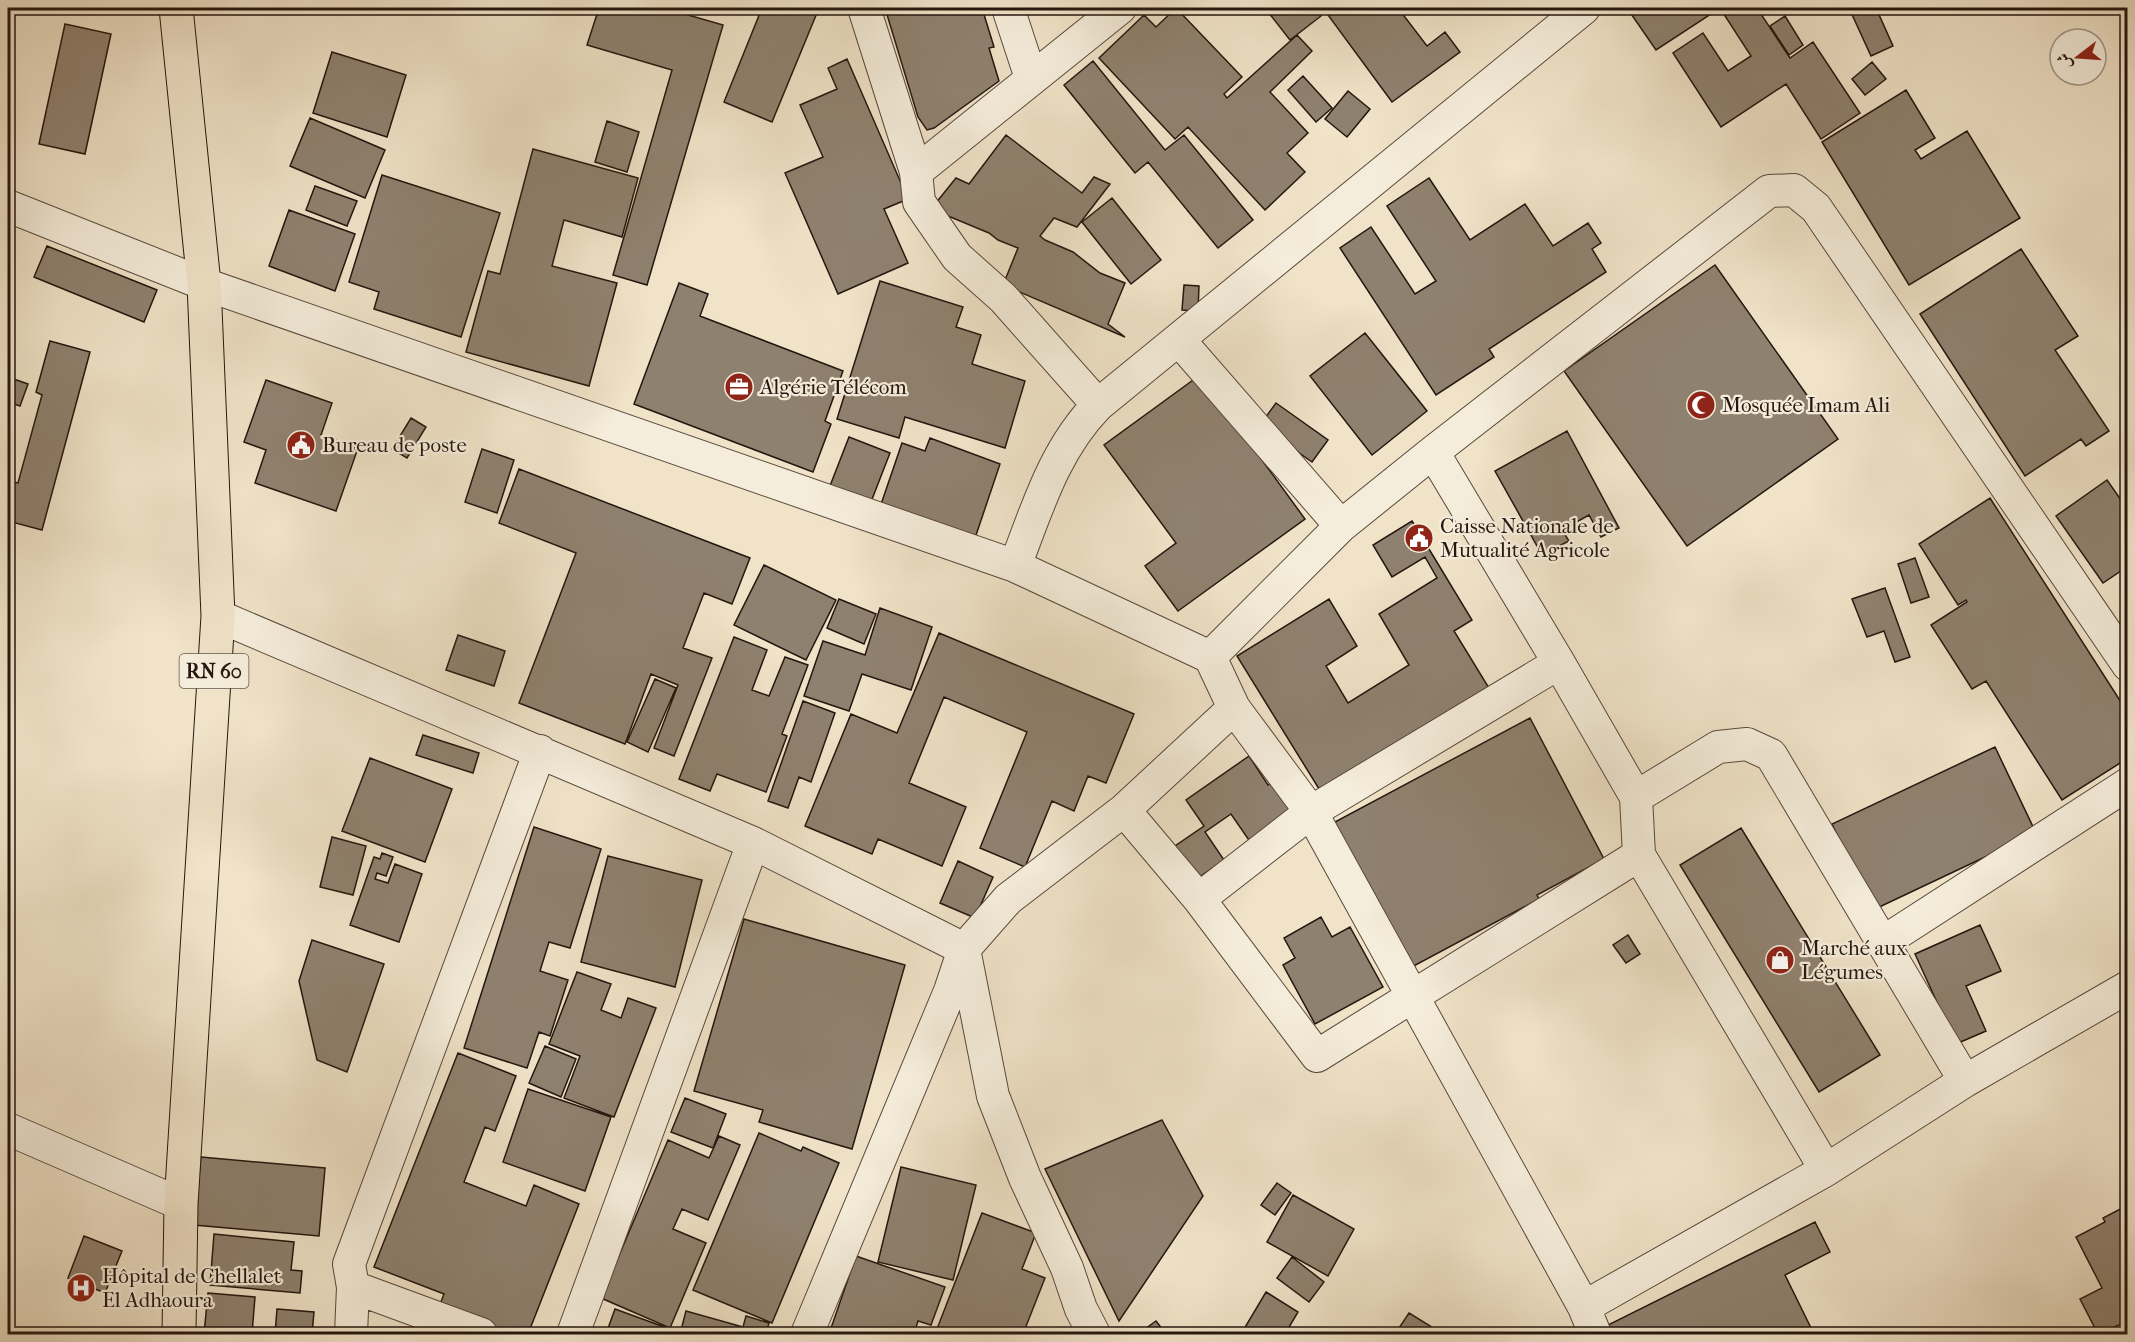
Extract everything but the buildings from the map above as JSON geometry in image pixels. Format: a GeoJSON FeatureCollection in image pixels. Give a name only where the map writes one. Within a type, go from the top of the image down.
{"type":"FeatureCollection","features":[{"type":"Feature","properties":{"kind":"main road","name":"RN 60"},"geometry":{"type":"LineString","coordinates":[[176,8],[204,284],[218,616],[181,1204],[179,1335]]}},
{"type":"Feature","properties":{"kind":"street"},"geometry":{"type":"LineString","coordinates":[[864,8],[916,172],[919,202],[957,257],[1003,298],[1098,405]]}},
{"type":"Feature","properties":{"kind":"street"},"geometry":{"type":"LineString","coordinates":[[1008,8],[1031,78]]}},
{"type":"Feature","properties":{"kind":"street"},"geometry":{"type":"LineString","coordinates":[[916,172],[1120,8]]}},
{"type":"Feature","properties":{"kind":"street"},"geometry":{"type":"LineString","coordinates":[[1015,566],[1056,463],[1086,417],[1098,405],[1584,8]]}},
{"type":"Feature","properties":{"kind":"street"},"geometry":{"type":"LineString","coordinates":[[1210,657],[1341,526],[1433,452],[1769,190],[1794,190],[1816,208],[2127,665]]}},
{"type":"Feature","properties":{"kind":"street"},"geometry":{"type":"LineString","coordinates":[[8,206],[204,284],[1015,566],[1210,657],[1234,708],[1311,812],[1413,994],[1589,1321],[1965,1081],[2127,987]]}},
{"type":"Feature","properties":{"kind":"street"},"geometry":{"type":"LineString","coordinates":[[1179,340],[1341,526]]}},
{"type":"Feature","properties":{"kind":"street"},"geometry":{"type":"LineString","coordinates":[[1433,452],[1636,797],[1639,855],[1827,1170]]}},
{"type":"Feature","properties":{"kind":"street"},"geometry":{"type":"LineString","coordinates":[[218,616],[753,843],[964,949]]}},
{"type":"Feature","properties":{"kind":"street"},"geometry":{"type":"LineString","coordinates":[[1199,899],[1311,812],[1559,663]]}},
{"type":"Feature","properties":{"kind":"street"},"geometry":{"type":"LineString","coordinates":[[807,1335],[950,991],[964,949],[1008,899],[1124,810],[1234,708]]}},
{"type":"Feature","properties":{"kind":"street"},"geometry":{"type":"LineString","coordinates":[[1636,797],[1718,747],[1747,744],[1771,755],[1965,1081]]}},
{"type":"Feature","properties":{"kind":"street"},"geometry":{"type":"LineString","coordinates":[[351,1335],[353,1287],[349,1264],[540,751]]}},
{"type":"Feature","properties":{"kind":"street"},"geometry":{"type":"LineString","coordinates":[[1882,943],[2127,784]]}},
{"type":"Feature","properties":{"kind":"street"},"geometry":{"type":"LineString","coordinates":[[1124,810],[1199,899],[1317,1056],[1639,855]]}},
{"type":"Feature","properties":{"kind":"street"},"geometry":{"type":"LineString","coordinates":[[573,1335],[753,843]]}},
{"type":"Feature","properties":{"kind":"street"},"geometry":{"type":"LineString","coordinates":[[964,949],[993,1096],[1025,1178],[1067,1268],[1080,1326]]}},
{"type":"Feature","properties":{"kind":"street"},"geometry":{"type":"LineString","coordinates":[[8,1129],[181,1204]]}},
{"type":"Feature","properties":{"kind":"street"},"geometry":{"type":"LineString","coordinates":[[353,1287],[481,1335]]}},
{"type":"Feature","properties":{"kind":"place","name":"Algérie Télécom"},"geometry":{"type":"Point","coordinates":[739,387]}},
{"type":"Feature","properties":{"kind":"place","name":"Mosquée Imam Ali"},"geometry":{"type":"Point","coordinates":[1701,405]}},
{"type":"Feature","properties":{"kind":"place","name":"Bureau de poste"},"geometry":{"type":"Point","coordinates":[301,445]}},
{"type":"Feature","properties":{"kind":"place","name":"Caisse Nationale de Mutualité Agricole"},"geometry":{"type":"Point","coordinates":[1419,538]}},
{"type":"Feature","properties":{"kind":"place","name":"Marché aux Légumes"},"geometry":{"type":"Point","coordinates":[1780,960]}},
{"type":"Feature","properties":{"kind":"place","name":"Hôpital de Chellalet El Adhaoura"},"geometry":{"type":"Point","coordinates":[81,1288]}}]}
